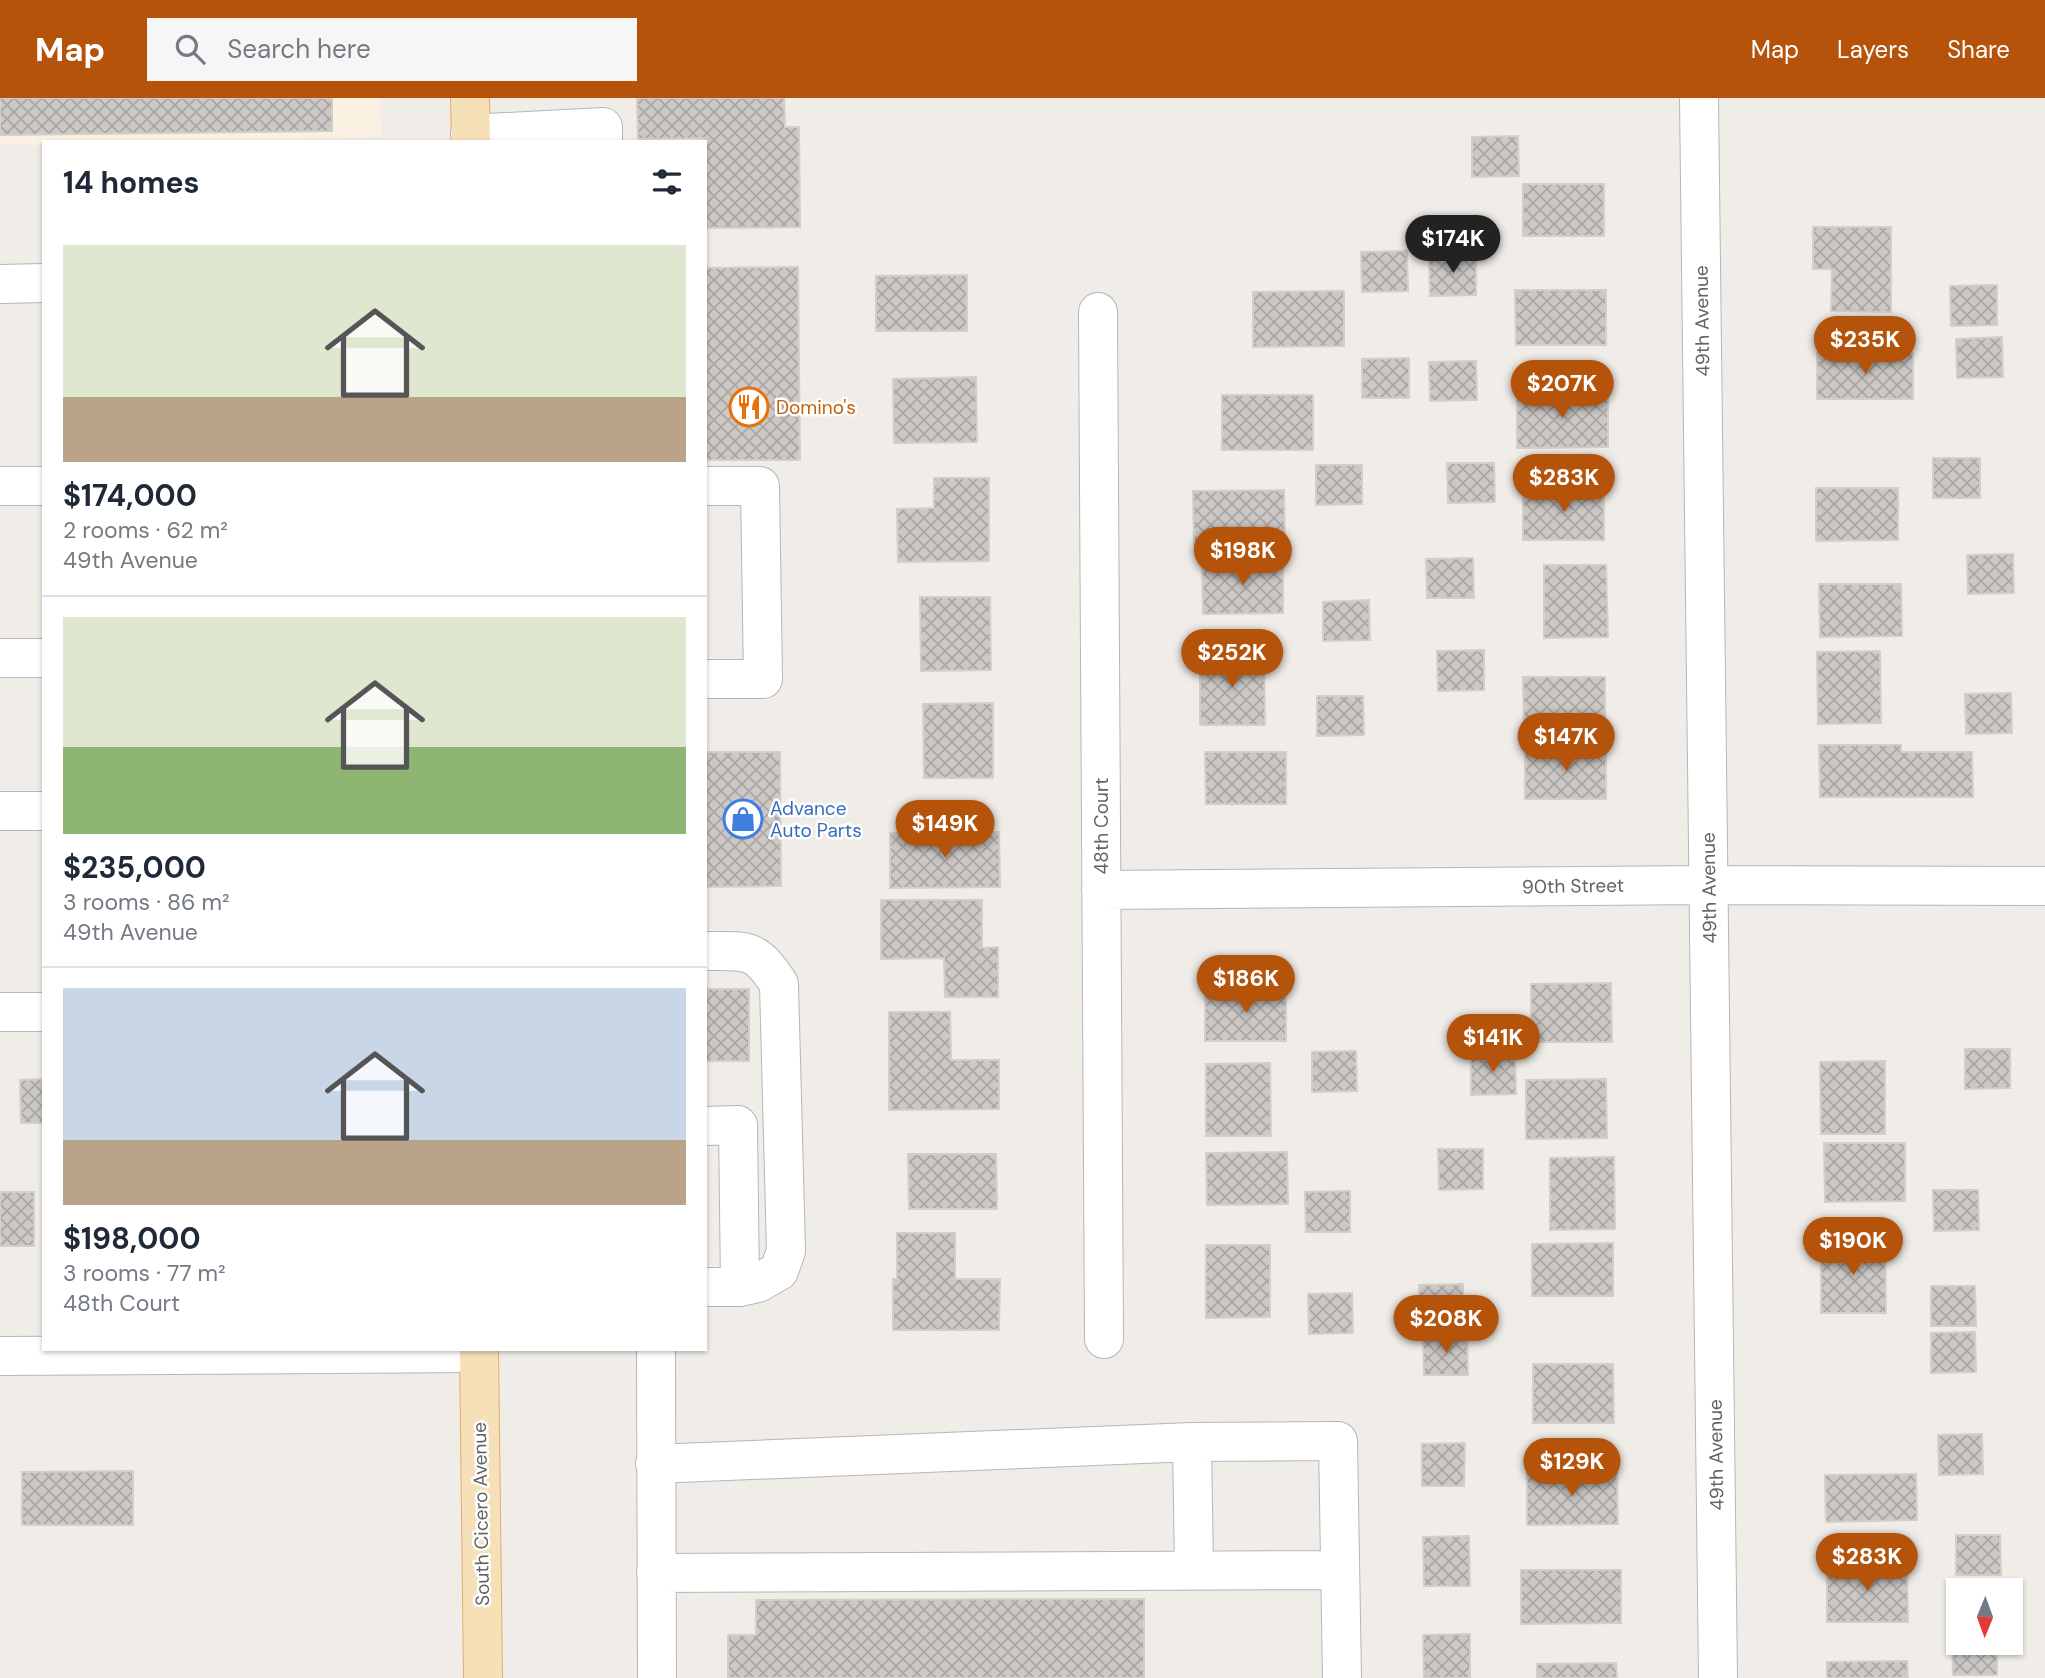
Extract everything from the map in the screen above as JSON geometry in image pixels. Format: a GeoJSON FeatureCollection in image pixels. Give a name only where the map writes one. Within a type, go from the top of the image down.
{"type":"FeatureCollection","features":[{"type":"Feature","properties":{"kind":"main road","name":"South Cicero Avenue"},"geometry":{"type":"LineString","coordinates":[[480,1351],[483,1678]]}},
{"type":"Feature","properties":{"kind":"street","name":"49th Avenue"},"geometry":{"type":"LineString","coordinates":[[1699,98],[1718,1678]]}},
{"type":"Feature","properties":{"kind":"street"},"geometry":{"type":"LineString","coordinates":[[471,124],[603,127],[603,140]]}},
{"type":"Feature","properties":{"kind":"street"},"geometry":{"type":"LineString","coordinates":[[0,284],[42,283]]}},
{"type":"Feature","properties":{"kind":"street","name":"48th Court"},"geometry":{"type":"LineString","coordinates":[[1098,312],[1104,1339]]}},
{"type":"Feature","properties":{"kind":"street"},"geometry":{"type":"LineString","coordinates":[[0,486],[42,486]]}},
{"type":"Feature","properties":{"kind":"street"},"geometry":{"type":"LineString","coordinates":[[707,486],[760,486],[763,679],[707,679]]}},
{"type":"Feature","properties":{"kind":"street"},"geometry":{"type":"LineString","coordinates":[[0,658],[42,658]]}},
{"type":"Feature","properties":{"kind":"street"},"geometry":{"type":"LineString","coordinates":[[0,811],[42,811]]}},
{"type":"Feature","properties":{"kind":"street","name":"90th Street"},"geometry":{"type":"LineString","coordinates":[[1101,890],[1709,885],[2045,886]]}},
{"type":"Feature","properties":{"kind":"street"},"geometry":{"type":"LineString","coordinates":[[707,951],[744,951],[764,960],[779,984],[786,1251],[779,1271],[758,1283],[722,1287],[738,1125],[707,1126]]}},
{"type":"Feature","properties":{"kind":"street"},"geometry":{"type":"LineString","coordinates":[[0,1012],[42,1012]]}},
{"type":"Feature","properties":{"kind":"street"},"geometry":{"type":"LineString","coordinates":[[0,1356],[480,1351]]}},
{"type":"Feature","properties":{"kind":"street"},"geometry":{"type":"LineString","coordinates":[[656,1354],[657,1678]]}},
{"type":"Feature","properties":{"kind":"street"},"geometry":{"type":"LineString","coordinates":[[655,1464],[1192,1442],[1338,1441],[1342,1678]]}},
{"type":"Feature","properties":{"kind":"street"},"geometry":{"type":"LineString","coordinates":[[1192,1442],[1194,1569]]}},
{"type":"Feature","properties":{"kind":"street"},"geometry":{"type":"LineString","coordinates":[[656,1573],[1340,1570]]}},
{"type":"Feature","properties":{"kind":"shaded area"},"geometry":{"type":"Polygon","coordinates":[[[0,98],[380,98],[382,138],[42,140],[42,145],[0,145],[0,98]]]}},
{"type":"Feature","properties":{"kind":"building"},"geometry":{"type":"Polygon","coordinates":[[[0,98],[332,98],[332,131],[0,135],[0,98]]]}},
{"type":"Feature","properties":{"kind":"building"},"geometry":{"type":"Polygon","coordinates":[[[637,98],[784,98],[785,127],[799,127],[800,227],[707,228],[707,140],[638,139],[637,98]]]}},
{"type":"Feature","properties":{"kind":"building"},"geometry":{"type":"Polygon","coordinates":[[[1518,136],[1519,176],[1472,177],[1472,137],[1518,136]]]}},
{"type":"Feature","properties":{"kind":"building"},"geometry":{"type":"Polygon","coordinates":[[[1523,184],[1604,184],[1604,236],[1523,236],[1523,184]]]}},
{"type":"Feature","properties":{"kind":"building"},"geometry":{"type":"Polygon","coordinates":[[[1813,227],[1891,227],[1891,312],[1831,311],[1832,269],[1813,269],[1813,227]]]}},
{"type":"Feature","properties":{"kind":"building"},"geometry":{"type":"Polygon","coordinates":[[[1407,251],[1408,291],[1362,292],[1361,252],[1407,251]]]}},
{"type":"Feature","properties":{"kind":"building"},"geometry":{"type":"Polygon","coordinates":[[[1476,255],[1476,295],[1430,296],[1429,256],[1476,255]]]}},
{"type":"Feature","properties":{"kind":"building"},"geometry":{"type":"Polygon","coordinates":[[[798,267],[800,460],[707,460],[707,268],[798,267]]]}},
{"type":"Feature","properties":{"kind":"building"},"geometry":{"type":"Polygon","coordinates":[[[967,275],[967,331],[876,331],[876,276],[967,275]]]}},
{"type":"Feature","properties":{"kind":"building"},"geometry":{"type":"Polygon","coordinates":[[[1997,285],[1997,325],[1951,326],[1950,286],[1997,285]]]}},
{"type":"Feature","properties":{"kind":"building"},"geometry":{"type":"Polygon","coordinates":[[[1515,290],[1606,290],[1606,345],[1516,345],[1515,290]]]}},
{"type":"Feature","properties":{"kind":"building"},"geometry":{"type":"Polygon","coordinates":[[[1344,291],[1344,346],[1253,347],[1253,292],[1344,291]]]}},
{"type":"Feature","properties":{"kind":"building"},"geometry":{"type":"Polygon","coordinates":[[[2002,337],[2003,377],[1957,378],[1956,339],[2002,337]]]}},
{"type":"Feature","properties":{"kind":"building"},"geometry":{"type":"Polygon","coordinates":[[[1817,353],[1913,353],[1913,399],[1817,399],[1817,353]]]}},
{"type":"Feature","properties":{"kind":"building"},"geometry":{"type":"Polygon","coordinates":[[[1409,358],[1409,398],[1362,398],[1362,359],[1409,358]]]}},
{"type":"Feature","properties":{"kind":"building"},"geometry":{"type":"Polygon","coordinates":[[[1476,361],[1477,400],[1430,401],[1429,362],[1476,361]]]}},
{"type":"Feature","properties":{"kind":"building"},"geometry":{"type":"Polygon","coordinates":[[[976,377],[977,442],[894,443],[893,379],[976,377]]]}},
{"type":"Feature","properties":{"kind":"building"},"geometry":{"type":"Polygon","coordinates":[[[1517,393],[1608,393],[1608,447],[1517,448],[1517,393]]]}},
{"type":"Feature","properties":{"kind":"building"},"geometry":{"type":"Polygon","coordinates":[[[1222,395],[1313,395],[1313,450],[1222,450],[1222,395]]]}},
{"type":"Feature","properties":{"kind":"building"},"geometry":{"type":"Polygon","coordinates":[[[1933,458],[1980,458],[1980,498],[1933,498],[1933,458]]]}},
{"type":"Feature","properties":{"kind":"building"},"geometry":{"type":"Polygon","coordinates":[[[1447,463],[1494,463],[1495,502],[1448,503],[1447,463]]]}},
{"type":"Feature","properties":{"kind":"building"},"geometry":{"type":"Polygon","coordinates":[[[1316,465],[1362,465],[1362,504],[1316,505],[1316,465]]]}},
{"type":"Feature","properties":{"kind":"building"},"geometry":{"type":"Polygon","coordinates":[[[934,478],[989,478],[989,561],[898,562],[897,509],[934,508],[934,478]]]}},
{"type":"Feature","properties":{"kind":"building"},"geometry":{"type":"Polygon","coordinates":[[[1604,487],[1604,540],[1523,540],[1523,488],[1604,487]]]}},
{"type":"Feature","properties":{"kind":"building"},"geometry":{"type":"Polygon","coordinates":[[[1816,488],[1898,488],[1898,540],[1816,541],[1816,488]]]}},
{"type":"Feature","properties":{"kind":"building"},"geometry":{"type":"Polygon","coordinates":[[[1284,490],[1285,546],[1194,546],[1193,491],[1284,490]]]}},
{"type":"Feature","properties":{"kind":"building"},"geometry":{"type":"Polygon","coordinates":[[[2013,554],[2014,593],[1968,594],[1967,555],[2013,554]]]}},
{"type":"Feature","properties":{"kind":"building"},"geometry":{"type":"Polygon","coordinates":[[[1473,558],[1474,598],[1427,598],[1426,559],[1473,558]]]}},
{"type":"Feature","properties":{"kind":"building"},"geometry":{"type":"Polygon","coordinates":[[[1283,561],[1283,613],[1203,614],[1202,562],[1283,561]]]}},
{"type":"Feature","properties":{"kind":"building"},"geometry":{"type":"Polygon","coordinates":[[[1544,565],[1606,565],[1608,637],[1544,638],[1544,565]]]}},
{"type":"Feature","properties":{"kind":"building"},"geometry":{"type":"Polygon","coordinates":[[[1819,584],[1901,584],[1902,636],[1820,637],[1819,584]]]}},
{"type":"Feature","properties":{"kind":"building"},"geometry":{"type":"Polygon","coordinates":[[[920,597],[990,597],[991,670],[921,671],[920,597]]]}},
{"type":"Feature","properties":{"kind":"building"},"geometry":{"type":"Polygon","coordinates":[[[1369,600],[1370,640],[1323,641],[1323,602],[1369,600]]]}},
{"type":"Feature","properties":{"kind":"building"},"geometry":{"type":"Polygon","coordinates":[[[1484,650],[1484,690],[1438,691],[1437,651],[1484,650]]]}},
{"type":"Feature","properties":{"kind":"building"},"geometry":{"type":"Polygon","coordinates":[[[1880,651],[1881,723],[1818,724],[1817,652],[1880,651]]]}},
{"type":"Feature","properties":{"kind":"building"},"geometry":{"type":"Polygon","coordinates":[[[1200,653],[1264,653],[1265,725],[1200,725],[1200,653]]]}},
{"type":"Feature","properties":{"kind":"building"},"geometry":{"type":"Polygon","coordinates":[[[1523,677],[1605,677],[1605,730],[1524,729],[1523,677]]]}},
{"type":"Feature","properties":{"kind":"building"},"geometry":{"type":"Polygon","coordinates":[[[2011,693],[2012,733],[1966,734],[1965,694],[2011,693]]]}},
{"type":"Feature","properties":{"kind":"building"},"geometry":{"type":"Polygon","coordinates":[[[1317,696],[1363,696],[1364,735],[1317,736],[1317,696]]]}},
{"type":"Feature","properties":{"kind":"building"},"geometry":{"type":"Polygon","coordinates":[[[993,703],[993,778],[924,778],[923,704],[993,703]]]}},
{"type":"Feature","properties":{"kind":"building"},"geometry":{"type":"Polygon","coordinates":[[[1819,745],[1901,745],[1901,752],[1972,752],[1973,797],[1820,797],[1819,745]]]}},
{"type":"Feature","properties":{"kind":"building"},"geometry":{"type":"Polygon","coordinates":[[[1606,746],[1606,799],[1525,799],[1525,747],[1606,746]]]}},
{"type":"Feature","properties":{"kind":"building","name":"Advance Auto Parts"},"geometry":{"type":"Polygon","coordinates":[[[707,752],[780,752],[781,886],[707,887],[707,752]]]}},
{"type":"Feature","properties":{"kind":"building"},"geometry":{"type":"Polygon","coordinates":[[[1205,752],[1286,752],[1286,804],[1206,804],[1205,752]]]}},
{"type":"Feature","properties":{"kind":"building"},"geometry":{"type":"Polygon","coordinates":[[[999,832],[1000,887],[890,888],[890,833],[999,832]]]}},
{"type":"Feature","properties":{"kind":"building"},"geometry":{"type":"Polygon","coordinates":[[[881,900],[982,900],[982,948],[998,947],[998,997],[945,997],[944,958],[881,959],[881,900]]]}},
{"type":"Feature","properties":{"kind":"building"},"geometry":{"type":"Polygon","coordinates":[[[1611,983],[1612,1042],[1531,1042],[1531,984],[1611,983]]]}},
{"type":"Feature","properties":{"kind":"building"},"geometry":{"type":"Polygon","coordinates":[[[707,989],[749,989],[749,1061],[707,1061],[707,989]]]}},
{"type":"Feature","properties":{"kind":"building"},"geometry":{"type":"Polygon","coordinates":[[[1205,989],[1286,989],[1286,1041],[1205,1041],[1205,989]]]}},
{"type":"Feature","properties":{"kind":"building"},"geometry":{"type":"Polygon","coordinates":[[[889,1012],[950,1012],[951,1060],[999,1060],[999,1109],[889,1110],[889,1012]]]}},
{"type":"Feature","properties":{"kind":"building"},"geometry":{"type":"Polygon","coordinates":[[[1965,1049],[2010,1049],[2010,1088],[1965,1089],[1965,1049]]]}},
{"type":"Feature","properties":{"kind":"building"},"geometry":{"type":"Polygon","coordinates":[[[1356,1051],[1357,1091],[1312,1092],[1312,1052],[1356,1051]]]}},
{"type":"Feature","properties":{"kind":"building"},"geometry":{"type":"Polygon","coordinates":[[[1471,1054],[1515,1054],[1516,1094],[1471,1095],[1471,1054]]]}},
{"type":"Feature","properties":{"kind":"building"},"geometry":{"type":"Polygon","coordinates":[[[1885,1061],[1885,1134],[1821,1134],[1820,1062],[1885,1061]]]}},
{"type":"Feature","properties":{"kind":"building"},"geometry":{"type":"Polygon","coordinates":[[[1270,1063],[1271,1136],[1206,1136],[1206,1064],[1270,1063]]]}},
{"type":"Feature","properties":{"kind":"building"},"geometry":{"type":"Polygon","coordinates":[[[42,1079],[42,1123],[21,1123],[20,1080],[42,1079]]]}},
{"type":"Feature","properties":{"kind":"building"},"geometry":{"type":"Polygon","coordinates":[[[1606,1079],[1607,1138],[1526,1139],[1526,1080],[1606,1079]]]}},
{"type":"Feature","properties":{"kind":"building"},"geometry":{"type":"Polygon","coordinates":[[[1824,1143],[1905,1143],[1905,1201],[1825,1202],[1824,1143]]]}},
{"type":"Feature","properties":{"kind":"building"},"geometry":{"type":"Polygon","coordinates":[[[1438,1149],[1483,1149],[1483,1189],[1439,1190],[1438,1149]]]}},
{"type":"Feature","properties":{"kind":"building"},"geometry":{"type":"Polygon","coordinates":[[[1287,1152],[1288,1204],[1207,1205],[1206,1153],[1287,1152]]]}},
{"type":"Feature","properties":{"kind":"building"},"geometry":{"type":"Polygon","coordinates":[[[908,1154],[996,1154],[997,1209],[909,1209],[908,1154]]]}},
{"type":"Feature","properties":{"kind":"building"},"geometry":{"type":"Polygon","coordinates":[[[1614,1157],[1615,1229],[1550,1230],[1550,1158],[1614,1157]]]}},
{"type":"Feature","properties":{"kind":"building"},"geometry":{"type":"Polygon","coordinates":[[[1933,1190],[1978,1190],[1979,1230],[1934,1231],[1933,1190]]]}},
{"type":"Feature","properties":{"kind":"building"},"geometry":{"type":"Polygon","coordinates":[[[1350,1191],[1350,1232],[1306,1232],[1305,1192],[1350,1191]]]}},
{"type":"Feature","properties":{"kind":"building"},"geometry":{"type":"Polygon","coordinates":[[[0,1192],[34,1192],[34,1246],[0,1246],[0,1192]]]}},
{"type":"Feature","properties":{"kind":"building"},"geometry":{"type":"Polygon","coordinates":[[[897,1233],[955,1233],[955,1279],[1000,1279],[999,1330],[893,1330],[893,1279],[897,1279],[897,1233]]]}},
{"type":"Feature","properties":{"kind":"building"},"geometry":{"type":"Polygon","coordinates":[[[1885,1240],[1886,1313],[1821,1313],[1821,1241],[1885,1240]]]}},
{"type":"Feature","properties":{"kind":"building"},"geometry":{"type":"Polygon","coordinates":[[[1613,1243],[1613,1296],[1532,1296],[1532,1244],[1613,1243]]]}},
{"type":"Feature","properties":{"kind":"building"},"geometry":{"type":"Polygon","coordinates":[[[1206,1245],[1270,1245],[1270,1317],[1206,1318],[1206,1245]]]}},
{"type":"Feature","properties":{"kind":"building"},"geometry":{"type":"Polygon","coordinates":[[[1463,1284],[1464,1325],[1420,1325],[1419,1285],[1463,1284]]]}},
{"type":"Feature","properties":{"kind":"building"},"geometry":{"type":"Polygon","coordinates":[[[1931,1286],[1975,1286],[1976,1326],[1931,1326],[1931,1286]]]}},
{"type":"Feature","properties":{"kind":"building"},"geometry":{"type":"Polygon","coordinates":[[[1352,1293],[1353,1333],[1309,1334],[1308,1294],[1352,1293]]]}},
{"type":"Feature","properties":{"kind":"building"},"geometry":{"type":"Polygon","coordinates":[[[1975,1332],[1976,1372],[1931,1373],[1931,1333],[1975,1332]]]}},
{"type":"Feature","properties":{"kind":"building"},"geometry":{"type":"Polygon","coordinates":[[[1467,1335],[1468,1375],[1424,1375],[1423,1336],[1467,1335]]]}},
{"type":"Feature","properties":{"kind":"building"},"geometry":{"type":"Polygon","coordinates":[[[1533,1364],[1613,1364],[1614,1423],[1533,1423],[1533,1364]]]}},
{"type":"Feature","properties":{"kind":"building"},"geometry":{"type":"Polygon","coordinates":[[[1982,1434],[1983,1474],[1939,1475],[1938,1435],[1982,1434]]]}},
{"type":"Feature","properties":{"kind":"building"},"geometry":{"type":"Polygon","coordinates":[[[1465,1443],[1464,1486],[1422,1486],[1422,1444],[1465,1443]]]}},
{"type":"Feature","properties":{"kind":"building"},"geometry":{"type":"Polygon","coordinates":[[[1617,1470],[1618,1524],[1527,1525],[1527,1471],[1617,1470]]]}},
{"type":"Feature","properties":{"kind":"building"},"geometry":{"type":"Polygon","coordinates":[[[133,1471],[133,1525],[22,1525],[22,1472],[133,1471]]]}},
{"type":"Feature","properties":{"kind":"building"},"geometry":{"type":"Polygon","coordinates":[[[1916,1474],[1917,1520],[1826,1522],[1825,1475],[1916,1474]]]}},
{"type":"Feature","properties":{"kind":"building"},"geometry":{"type":"Polygon","coordinates":[[[1956,1535],[2000,1535],[2001,1575],[1956,1575],[1956,1535]]]}},
{"type":"Feature","properties":{"kind":"building"},"geometry":{"type":"Polygon","coordinates":[[[1469,1536],[1470,1586],[1424,1586],[1423,1537],[1469,1536]]]}},
{"type":"Feature","properties":{"kind":"building"},"geometry":{"type":"Polygon","coordinates":[[[1827,1563],[1907,1563],[1908,1622],[1827,1622],[1827,1563]]]}},
{"type":"Feature","properties":{"kind":"building"},"geometry":{"type":"Polygon","coordinates":[[[1521,1570],[1621,1570],[1621,1623],[1521,1624],[1521,1570]]]}},
{"type":"Feature","properties":{"kind":"building"},"geometry":{"type":"Polygon","coordinates":[[[1144,1599],[1144,1678],[728,1678],[728,1635],[756,1635],[756,1600],[1144,1599]]]}},
{"type":"Feature","properties":{"kind":"building"},"geometry":{"type":"Polygon","coordinates":[[[1470,1634],[1470,1678],[1424,1678],[1423,1635],[1470,1634]]]}},
{"type":"Feature","properties":{"kind":"building"},"geometry":{"type":"Polygon","coordinates":[[[1953,1656],[1997,1656],[1997,1675],[1953,1675],[1953,1656]]]}},
{"type":"Feature","properties":{"kind":"building"},"geometry":{"type":"Polygon","coordinates":[[[1907,1661],[1908,1678],[1827,1678],[1827,1662],[1907,1661]]]}},
{"type":"Feature","properties":{"kind":"building"},"geometry":{"type":"Polygon","coordinates":[[[1616,1663],[1617,1678],[1537,1678],[1537,1664],[1616,1663]]]}},
{"type":"Feature","properties":{"kind":"place","name":"Domino's"},"geometry":{"type":"Point","coordinates":[749,407]}},
{"type":"Feature","properties":{"kind":"place","name":"Advance Auto Parts"},"geometry":{"type":"Point","coordinates":[743,819]}}]}
